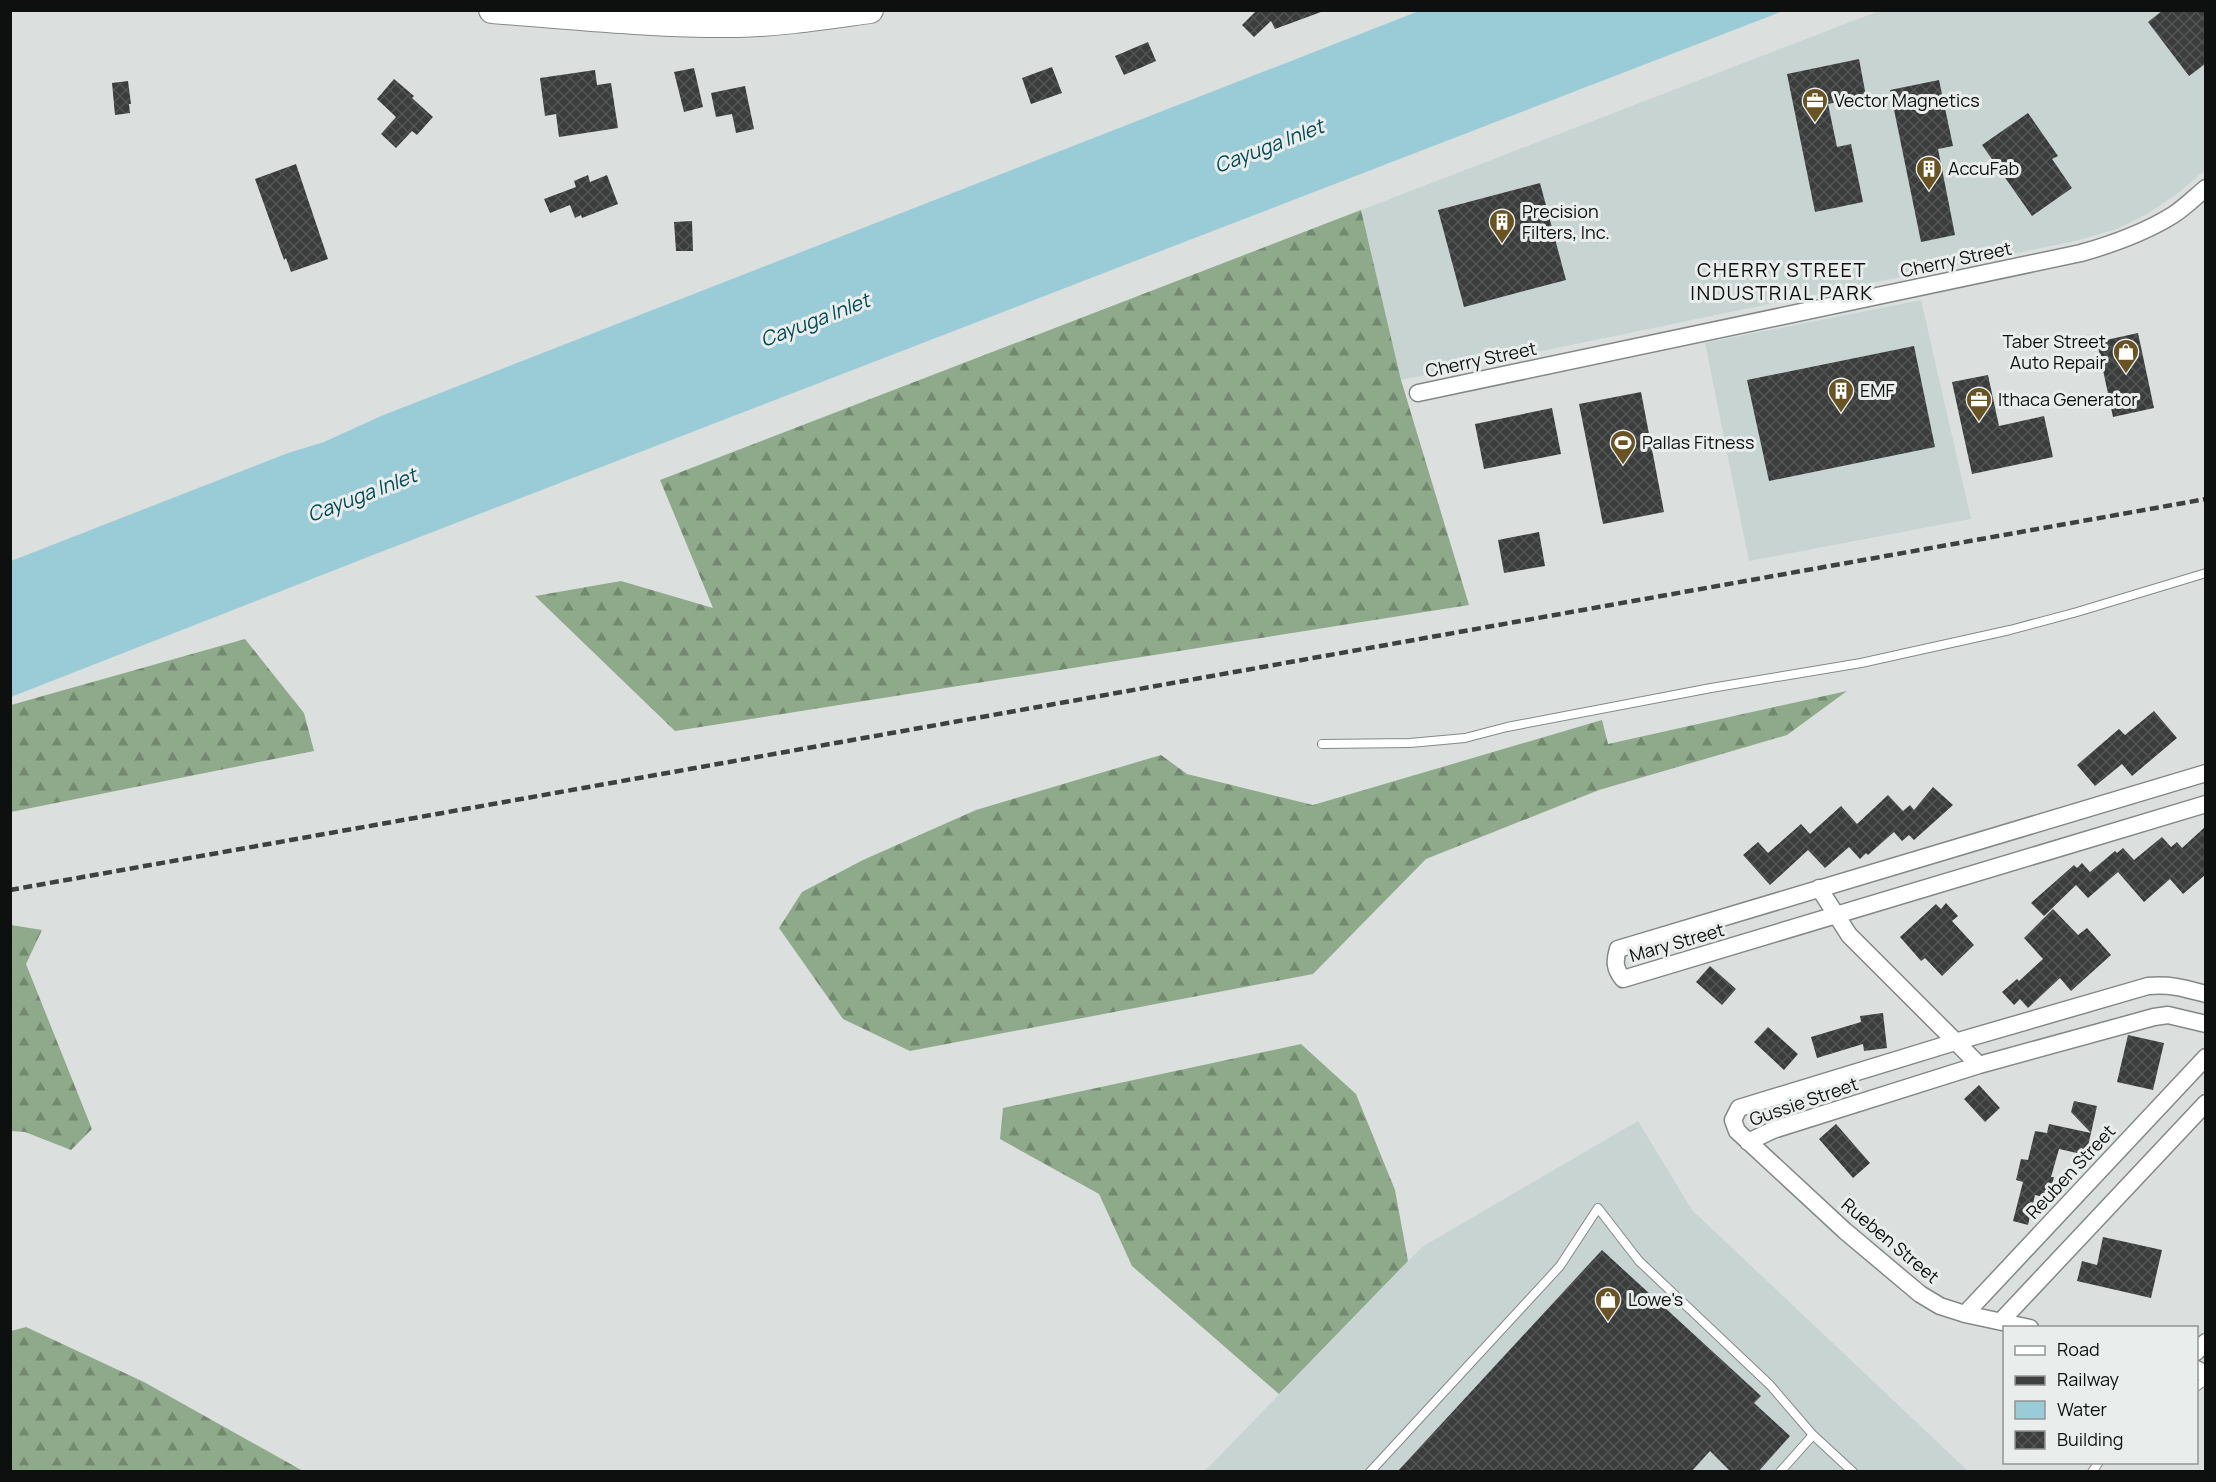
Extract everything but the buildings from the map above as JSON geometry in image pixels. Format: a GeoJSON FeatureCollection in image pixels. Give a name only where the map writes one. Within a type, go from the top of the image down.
{"type":"FeatureCollection","features":[{"type":"Feature","properties":{"kind":"main road"},"geometry":{"type":"LineString","coordinates":[[492,10],[739,24],[791,15],[870,10]]}},
{"type":"Feature","properties":{"kind":"street","name":"Cherry Street"},"geometry":{"type":"LineString","coordinates":[[1418,393],[2081,253],[2113,244],[2145,230],[2174,214],[2205,188]]}},
{"type":"Feature","properties":{"kind":"street","name":"Mary Street"},"geometry":{"type":"LineString","coordinates":[[2205,773],[1617,949],[1615,960],[1617,971],[1623,979],[2205,804]]}},
{"type":"Feature","properties":{"kind":"street"},"geometry":{"type":"LineString","coordinates":[[1818,888],[1850,935],[1979,1065]]}},
{"type":"Feature","properties":{"kind":"street","name":"Gussie Street"},"geometry":{"type":"LineString","coordinates":[[2205,994],[2167,985],[2148,986],[1739,1108],[1733,1120],[1737,1131],[1748,1142],[1773,1130],[1979,1065],[2154,1017],[2168,1015],[2205,1024]]}},
{"type":"Feature","properties":{"kind":"street","name":"Reuben Street"},"geometry":{"type":"LineString","coordinates":[[1965,1314],[2205,1057]]}},
{"type":"Feature","properties":{"kind":"street"},"geometry":{"type":"LineString","coordinates":[[2001,1321],[2205,1102]]}},
{"type":"Feature","properties":{"kind":"street","name":"Rueben Street"},"geometry":{"type":"LineString","coordinates":[[1748,1142],[1845,1231],[1920,1294],[1940,1306],[1965,1314],[2022,1326]]}},
{"type":"Feature","properties":{"kind":"lane"},"geometry":{"type":"LineString","coordinates":[[1322,744],[1410,743],[1465,738],[1507,727],[1712,688],[1861,663],[2066,615],[2205,573]]}},
{"type":"Feature","properties":{"kind":"lane"},"geometry":{"type":"LineString","coordinates":[[1370,1472],[1560,1266],[1598,1208],[1639,1261],[1770,1385],[1813,1435],[1853,1472]]}},
{"type":"Feature","properties":{"kind":"lane"},"geometry":{"type":"LineString","coordinates":[[1780,1472],[1813,1435]]}},
{"type":"Feature","properties":{"kind":"shaded area","name":"CHERRY STREET INDUSTRIAL PARK"},"geometry":{"type":"Polygon","coordinates":[[[1879,11],[2205,11],[2205,170],[2178,193],[2147,214],[2117,229],[2075,241],[1401,380],[1361,210],[1879,11]]]}},
{"type":"Feature","properties":{"kind":"shaded area","name":"CHERRY STREET INDUSTRIAL PARK"},"geometry":{"type":"Polygon","coordinates":[[[1921,300],[1971,519],[1749,561],[1705,343],[1921,300]]]}},
{"type":"Feature","properties":{"kind":"shaded area"},"geometry":{"type":"Polygon","coordinates":[[[1638,1121],[1692,1210],[1968,1471],[1204,1472],[1422,1247],[1638,1121]]]}},
{"type":"Feature","properties":{"kind":"green space"},"geometry":{"type":"Polygon","coordinates":[[[1361,210],[1401,380],[1469,605],[675,731],[535,596],[621,581],[713,608],[660,480],[1361,210]]]}},
{"type":"Feature","properties":{"kind":"green space"},"geometry":{"type":"Polygon","coordinates":[[[245,639],[304,713],[314,751],[11,812],[11,705],[245,639]]]}},
{"type":"Feature","properties":{"kind":"green space"},"geometry":{"type":"Polygon","coordinates":[[[1847,691],[1787,735],[1599,790],[1426,859],[1313,974],[910,1051],[843,1019],[779,928],[802,892],[863,860],[976,810],[1161,755],[1187,774],[1313,805],[1602,720],[1608,744],[1847,691]]]}},
{"type":"Feature","properties":{"kind":"green space"},"geometry":{"type":"Polygon","coordinates":[[[11,925],[42,930],[26,964],[92,1129],[71,1150],[25,1132],[11,1131],[11,925]]]}},
{"type":"Feature","properties":{"kind":"green space"},"geometry":{"type":"Polygon","coordinates":[[[1301,1044],[1356,1094],[1395,1190],[1408,1261],[1279,1394],[1132,1266],[1099,1194],[1000,1139],[1003,1108],[1301,1044]]]}},
{"type":"Feature","properties":{"kind":"green space"},"geometry":{"type":"Polygon","coordinates":[[[26,1327],[144,1382],[303,1471],[11,1471],[11,1331],[26,1327]]]}},
{"type":"Feature","properties":{"kind":"water","name":"Cayuga Inlet"},"geometry":{"type":"Polygon","coordinates":[[[1419,11],[1783,11],[11,697],[11,561],[288,453],[324,442],[381,416],[1419,11]]]}},
{"type":"Feature","properties":{"kind":"railway"},"geometry":{"type":"LineString","coordinates":[[10,890],[2206,499]]}},
{"type":"Feature","properties":{"kind":"place","name":"Vector Magnetics"},"geometry":{"type":"Point","coordinates":[1815,124]}},
{"type":"Feature","properties":{"kind":"place","name":"AccuFab"},"geometry":{"type":"Point","coordinates":[1929,192]}},
{"type":"Feature","properties":{"kind":"place","name":"Precision Filters, Inc."},"geometry":{"type":"Point","coordinates":[1502,245]}},
{"type":"Feature","properties":{"kind":"place","name":"Taber Street Auto Repair"},"geometry":{"type":"Point","coordinates":[2126,375]}},
{"type":"Feature","properties":{"kind":"place","name":"EMF"},"geometry":{"type":"Point","coordinates":[1841,414]}},
{"type":"Feature","properties":{"kind":"place","name":"Ithaca Generator"},"geometry":{"type":"Point","coordinates":[1979,423]}},
{"type":"Feature","properties":{"kind":"place","name":"Pallas Fitness"},"geometry":{"type":"Point","coordinates":[1623,466]}},
{"type":"Feature","properties":{"kind":"place","name":"Lowe's"},"geometry":{"type":"Point","coordinates":[1608,1323]}},
{"type":"Feature","properties":{"kind":"district","name":"CHERRY STREET INDUSTRIAL PARK"},"geometry":{"type":"Point","coordinates":[1782,282]}}]}
